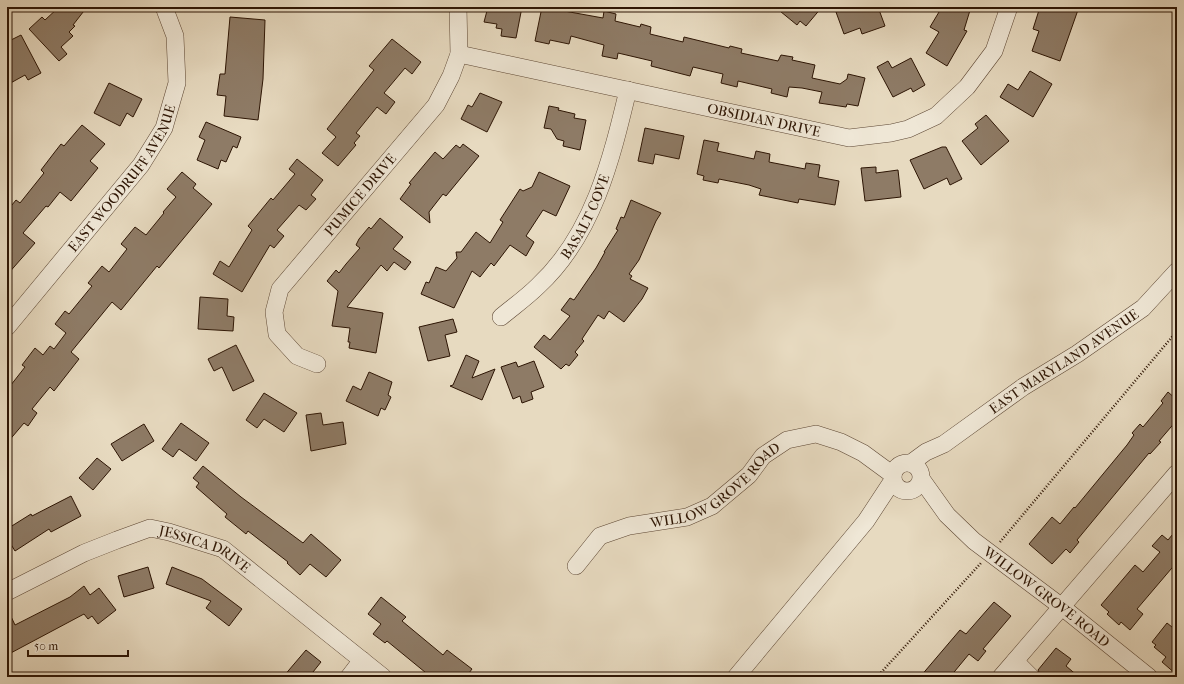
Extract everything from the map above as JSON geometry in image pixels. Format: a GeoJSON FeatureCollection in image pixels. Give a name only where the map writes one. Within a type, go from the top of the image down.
{"type":"FeatureCollection","features":[{"type":"Feature","properties":{"kind":"street","name":"EAST WOODRUFF AVENUE"},"geometry":{"type":"LineString","coordinates":[[7,327],[141,166],[164,128],[177,83],[175,36],[164,7]]}},
{"type":"Feature","properties":{"kind":"street","name":"PUMICE DRIVE"},"geometry":{"type":"LineString","coordinates":[[317,364],[297,356],[277,334],[274,312],[280,290],[436,105],[451,76],[459,54],[458,7]]}},
{"type":"Feature","properties":{"kind":"street","name":"OBSIDIAN DRIVE"},"geometry":{"type":"LineString","coordinates":[[459,54],[849,138],[891,133],[908,129],[936,116],[967,87],[994,51],[1009,7]]}},
{"type":"Feature","properties":{"kind":"street","name":"BASALT COVE"},"geometry":{"type":"LineString","coordinates":[[501,317],[539,286],[565,256],[588,220],[603,181],[618,134],[628,90]]}},
{"type":"Feature","properties":{"kind":"street","name":"EAST MARYLAND AVENUE"},"geometry":{"type":"LineString","coordinates":[[736,677],[866,521],[907,477],[931,464],[944,444],[1023,387],[1077,354],[1143,308],[1177,271]]}},
{"type":"Feature","properties":{"kind":"street","name":"WILLOW GROVE ROAD"},"geometry":{"type":"LineString","coordinates":[[576,566],[600,536],[629,526],[687,517],[712,506],[749,475],[763,456],[787,440],[816,434],[841,442],[907,477],[990,553],[1062,607],[1149,677]]}},
{"type":"Feature","properties":{"kind":"street"},"geometry":{"type":"LineString","coordinates":[[1001,677],[1177,473]]}},
{"type":"Feature","properties":{"kind":"street","name":"JESSICA DRIVE"},"geometry":{"type":"LineString","coordinates":[[7,592],[84,553],[150,528],[196,539],[222,549],[383,677]]}},
{"type":"Feature","properties":{"kind":"street"},"geometry":{"type":"LineString","coordinates":[[349,677],[362,660]]}},
{"type":"Feature","properties":{"kind":"street"},"geometry":{"type":"LineString","coordinates":[[1014,661],[1031,677]]}},
{"type":"Feature","properties":{"kind":"path"},"geometry":{"type":"LineString","coordinates":[[877,677],[990,553],[1177,331]]}},
{"type":"Feature","properties":{"kind":"building"},"geometry":{"type":"Polygon","coordinates":[[[59,7],[87,7],[73,25],[75,26],[69,32],[73,36],[61,47],[67,54],[59,61],[29,29],[42,17],[45,20],[59,7]]]}},
{"type":"Feature","properties":{"kind":"building"},"geometry":{"type":"Polygon","coordinates":[[[488,7],[522,7],[516,38],[501,36],[502,29],[496,28],[497,24],[484,22],[488,7]]]}},
{"type":"Feature","properties":{"kind":"building"},"geometry":{"type":"Polygon","coordinates":[[[542,7],[603,18],[604,11],[616,14],[615,21],[640,27],[641,24],[651,27],[650,34],[683,42],[684,37],[729,48],[730,46],[742,49],[741,53],[778,61],[781,55],[793,57],[792,60],[815,65],[812,78],[840,84],[847,79],[848,74],[865,78],[858,106],[847,104],[846,107],[819,103],[822,92],[802,88],[789,87],[787,97],[771,93],[772,89],[738,81],[737,87],[721,83],[723,74],[693,67],[690,76],[651,66],[652,61],[618,53],[617,59],[602,56],[604,45],[571,36],[569,44],[550,40],[549,44],[535,41],[542,7]]]}},
{"type":"Feature","properties":{"kind":"building"},"geometry":{"type":"Polygon","coordinates":[[[775,7],[822,7],[806,26],[800,21],[797,25],[775,7]]]}},
{"type":"Feature","properties":{"kind":"building"},"geometry":{"type":"Polygon","coordinates":[[[848,7],[878,7],[885,26],[862,34],[860,28],[844,34],[836,12],[848,7]]]}},
{"type":"Feature","properties":{"kind":"building"},"geometry":{"type":"Polygon","coordinates":[[[942,7],[971,7],[964,30],[967,31],[947,66],[926,53],[939,32],[930,27],[942,7]]]}},
{"type":"Feature","properties":{"kind":"building"},"geometry":{"type":"Polygon","coordinates":[[[1040,7],[1079,7],[1060,61],[1032,51],[1039,31],[1033,29],[1040,7]]]}},
{"type":"Feature","properties":{"kind":"building"},"geometry":{"type":"Polygon","coordinates":[[[230,17],[265,20],[263,79],[258,120],[224,116],[226,96],[217,95],[220,74],[225,74],[230,17]]]}},
{"type":"Feature","properties":{"kind":"building"},"geometry":{"type":"Polygon","coordinates":[[[21,35],[41,73],[28,80],[25,75],[7,85],[7,42],[21,35]]]}},
{"type":"Feature","properties":{"kind":"building"},"geometry":{"type":"Polygon","coordinates":[[[392,39],[421,62],[412,74],[405,68],[384,93],[395,102],[386,114],[377,107],[356,133],[360,136],[354,143],[356,145],[338,166],[322,153],[336,137],[327,129],[374,70],[369,66],[392,39]]]}},
{"type":"Feature","properties":{"kind":"building"},"geometry":{"type":"Polygon","coordinates":[[[911,58],[925,85],[913,92],[911,88],[893,97],[877,67],[888,61],[892,68],[911,58]]]}},
{"type":"Feature","properties":{"kind":"building"},"geometry":{"type":"Polygon","coordinates":[[[1030,71],[1052,84],[1033,117],[1000,97],[1008,84],[1018,90],[1030,71]]]}},
{"type":"Feature","properties":{"kind":"building"},"geometry":{"type":"Polygon","coordinates":[[[109,83],[142,99],[133,117],[127,113],[120,126],[94,113],[109,83]]]}},
{"type":"Feature","properties":{"kind":"building"},"geometry":{"type":"Polygon","coordinates":[[[480,93],[502,102],[487,132],[461,119],[468,105],[472,107],[480,93]]]}},
{"type":"Feature","properties":{"kind":"building"},"geometry":{"type":"Polygon","coordinates":[[[549,106],[575,114],[574,118],[586,120],[580,150],[563,146],[564,141],[557,139],[551,129],[544,128],[549,106]]]}},
{"type":"Feature","properties":{"kind":"building"},"geometry":{"type":"Polygon","coordinates":[[[986,115],[1009,141],[981,165],[962,141],[978,128],[975,124],[986,115]]]}},
{"type":"Feature","properties":{"kind":"building"},"geometry":{"type":"Polygon","coordinates":[[[206,122],[241,137],[237,148],[233,146],[226,162],[221,160],[218,169],[197,160],[205,140],[199,137],[206,122]]]}},
{"type":"Feature","properties":{"kind":"building"},"geometry":{"type":"Polygon","coordinates":[[[82,125],[105,144],[90,161],[98,168],[71,201],[60,192],[23,233],[35,243],[7,275],[7,211],[16,200],[20,203],[44,173],[41,170],[61,144],[64,146],[82,125]]]}},
{"type":"Feature","properties":{"kind":"building"},"geometry":{"type":"Polygon","coordinates":[[[645,128],[684,136],[679,159],[655,154],[653,164],[638,161],[645,128]]]}},
{"type":"Feature","properties":{"kind":"building"},"geometry":{"type":"Polygon","coordinates":[[[704,140],[719,143],[717,151],[754,159],[756,151],[770,154],[769,162],[805,169],[806,163],[820,165],[818,177],[839,181],[835,205],[799,199],[798,203],[759,195],[761,189],[749,185],[719,179],[718,183],[703,180],[704,176],[697,174],[704,140]]]}},
{"type":"Feature","properties":{"kind":"building"},"geometry":{"type":"Polygon","coordinates":[[[463,144],[479,156],[446,196],[443,194],[429,212],[430,223],[400,199],[411,184],[409,183],[435,152],[443,159],[456,145],[460,148],[463,144]]]}},
{"type":"Feature","properties":{"kind":"building"},"geometry":{"type":"Polygon","coordinates":[[[942,147],[946,147],[962,179],[950,185],[947,178],[924,189],[910,160],[942,147]]]}},
{"type":"Feature","properties":{"kind":"building"},"geometry":{"type":"Polygon","coordinates":[[[297,159],[323,180],[311,195],[316,199],[306,210],[299,205],[277,230],[284,236],[274,248],[270,245],[242,292],[213,274],[220,261],[229,267],[252,230],[248,226],[271,198],[273,200],[295,174],[289,169],[297,159]]]}},
{"type":"Feature","properties":{"kind":"building"},"geometry":{"type":"Polygon","coordinates":[[[876,167],[876,173],[898,170],[901,197],[865,201],[861,168],[876,167]]]}},
{"type":"Feature","properties":{"kind":"building"},"geometry":{"type":"Polygon","coordinates":[[[182,172],[196,184],[193,188],[212,204],[159,268],[157,266],[121,310],[112,302],[71,352],[79,359],[54,391],[50,387],[32,409],[37,413],[28,426],[24,423],[7,443],[7,390],[25,367],[22,365],[35,348],[43,355],[50,346],[54,349],[66,333],[55,324],[65,311],[69,314],[92,286],[88,283],[102,266],[109,272],[127,249],[121,244],[135,227],[146,235],[176,197],[167,189],[182,172]]]}},
{"type":"Feature","properties":{"kind":"building"},"geometry":{"type":"Polygon","coordinates":[[[539,172],[570,186],[556,216],[543,210],[526,236],[534,242],[526,256],[510,245],[494,266],[491,263],[480,277],[472,271],[454,308],[421,294],[426,282],[429,283],[436,267],[446,271],[457,258],[456,252],[461,252],[476,232],[490,243],[503,222],[500,220],[520,189],[523,191],[532,187],[539,172]]]}},
{"type":"Feature","properties":{"kind":"building"},"geometry":{"type":"Polygon","coordinates":[[[631,200],[661,213],[639,260],[629,274],[632,276],[630,279],[648,288],[642,299],[624,322],[609,311],[604,319],[598,315],[582,339],[584,341],[575,352],[578,355],[569,366],[566,364],[561,369],[534,347],[544,335],[550,340],[570,316],[561,310],[570,298],[574,300],[596,268],[618,230],[616,229],[621,217],[624,218],[631,200]]]}},
{"type":"Feature","properties":{"kind":"building"},"geometry":{"type":"Polygon","coordinates":[[[380,218],[403,237],[393,249],[411,262],[405,270],[394,262],[387,271],[381,265],[347,307],[383,313],[376,353],[349,348],[350,342],[348,342],[350,328],[332,326],[338,291],[327,281],[336,270],[339,273],[360,248],[356,245],[359,239],[369,227],[371,229],[380,218]]]}},
{"type":"Feature","properties":{"kind":"building"},"geometry":{"type":"Polygon","coordinates":[[[200,297],[228,299],[227,316],[234,317],[233,331],[198,329],[200,297]]]}},
{"type":"Feature","properties":{"kind":"building"},"geometry":{"type":"Polygon","coordinates":[[[453,319],[457,332],[445,335],[450,356],[428,361],[419,327],[453,319]]]}},
{"type":"Feature","properties":{"kind":"building"},"geometry":{"type":"Polygon","coordinates":[[[236,345],[254,381],[233,391],[222,367],[214,371],[208,359],[236,345]]]}},
{"type":"Feature","properties":{"kind":"building"},"geometry":{"type":"Polygon","coordinates":[[[466,355],[479,361],[472,378],[495,369],[482,400],[450,386],[453,385],[466,355]]]}},
{"type":"Feature","properties":{"kind":"building"},"geometry":{"type":"Polygon","coordinates":[[[534,361],[544,387],[531,392],[533,399],[522,403],[520,396],[513,399],[501,367],[516,362],[518,367],[534,361]]]}},
{"type":"Feature","properties":{"kind":"building"},"geometry":{"type":"Polygon","coordinates":[[[369,372],[392,382],[388,395],[391,397],[385,410],[381,408],[378,416],[346,401],[353,386],[361,390],[369,372]]]}},
{"type":"Feature","properties":{"kind":"building"},"geometry":{"type":"Polygon","coordinates":[[[1168,392],[1177,400],[1177,420],[1159,441],[1161,442],[1150,454],[1149,453],[1077,540],[1079,542],[1070,553],[1066,549],[1052,564],[1029,544],[1052,517],[1060,524],[1074,507],[1075,508],[1127,445],[1134,435],[1132,433],[1140,424],[1143,427],[1163,403],[1161,401],[1168,392]]]}},
{"type":"Feature","properties":{"kind":"building"},"geometry":{"type":"Polygon","coordinates":[[[264,393],[297,413],[284,432],[264,419],[257,428],[246,420],[264,393]]]}},
{"type":"Feature","properties":{"kind":"building"},"geometry":{"type":"Polygon","coordinates":[[[321,413],[323,425],[343,422],[346,444],[311,451],[306,415],[321,413]]]}},
{"type":"Feature","properties":{"kind":"building"},"geometry":{"type":"Polygon","coordinates":[[[181,423],[209,443],[196,461],[179,449],[173,457],[162,449],[181,423]]]}},
{"type":"Feature","properties":{"kind":"building"},"geometry":{"type":"Polygon","coordinates":[[[144,424],[154,441],[122,461],[111,444],[144,424]]]}},
{"type":"Feature","properties":{"kind":"building"},"geometry":{"type":"Polygon","coordinates":[[[97,458],[111,469],[93,490],[79,478],[97,458]]]}},
{"type":"Feature","properties":{"kind":"building"},"geometry":{"type":"Polygon","coordinates":[[[203,466],[241,497],[303,543],[311,534],[341,560],[326,577],[310,564],[300,575],[287,563],[288,562],[248,531],[246,534],[225,517],[227,514],[196,487],[199,483],[193,478],[203,466]]]}},
{"type":"Feature","properties":{"kind":"building"},"geometry":{"type":"Polygon","coordinates":[[[71,496],[81,516],[51,532],[49,529],[15,551],[7,538],[7,529],[31,514],[32,516],[71,496]]]}},
{"type":"Feature","properties":{"kind":"building"},"geometry":{"type":"Polygon","coordinates":[[[1177,529],[1177,562],[1137,609],[1143,614],[1130,630],[1121,622],[1119,625],[1107,614],[1109,612],[1101,605],[1135,565],[1143,572],[1160,552],[1152,546],[1162,535],[1168,540],[1177,529]]]}},
{"type":"Feature","properties":{"kind":"building"},"geometry":{"type":"Polygon","coordinates":[[[148,567],[154,588],[124,597],[118,576],[148,567]]]}},
{"type":"Feature","properties":{"kind":"building"},"geometry":{"type":"Polygon","coordinates":[[[172,567],[202,579],[242,609],[229,626],[206,608],[211,601],[166,584],[172,567]]]}},
{"type":"Feature","properties":{"kind":"building"},"geometry":{"type":"Polygon","coordinates":[[[84,586],[90,595],[99,588],[116,610],[98,624],[92,616],[88,619],[84,614],[7,655],[7,608],[15,625],[70,597],[84,586]]]}},
{"type":"Feature","properties":{"kind":"building"},"geometry":{"type":"Polygon","coordinates":[[[381,597],[406,617],[402,621],[443,655],[447,650],[472,669],[466,677],[431,677],[387,641],[385,643],[373,634],[381,624],[368,614],[381,597]]]}},
{"type":"Feature","properties":{"kind":"building"},"geometry":{"type":"Polygon","coordinates":[[[994,602],[1011,616],[983,649],[986,651],[978,661],[969,654],[950,677],[920,677],[960,630],[966,634],[994,602]]]}},
{"type":"Feature","properties":{"kind":"building"},"geometry":{"type":"Polygon","coordinates":[[[1167,623],[1177,631],[1177,675],[1162,662],[1166,657],[1154,647],[1156,645],[1152,642],[1167,623]]]}},
{"type":"Feature","properties":{"kind":"building"},"geometry":{"type":"Polygon","coordinates":[[[1056,648],[1071,659],[1066,666],[1079,677],[1041,676],[1038,670],[1056,648]]]}},
{"type":"Feature","properties":{"kind":"building"},"geometry":{"type":"Polygon","coordinates":[[[306,650],[321,662],[309,677],[283,677],[306,650]]]}}]}
